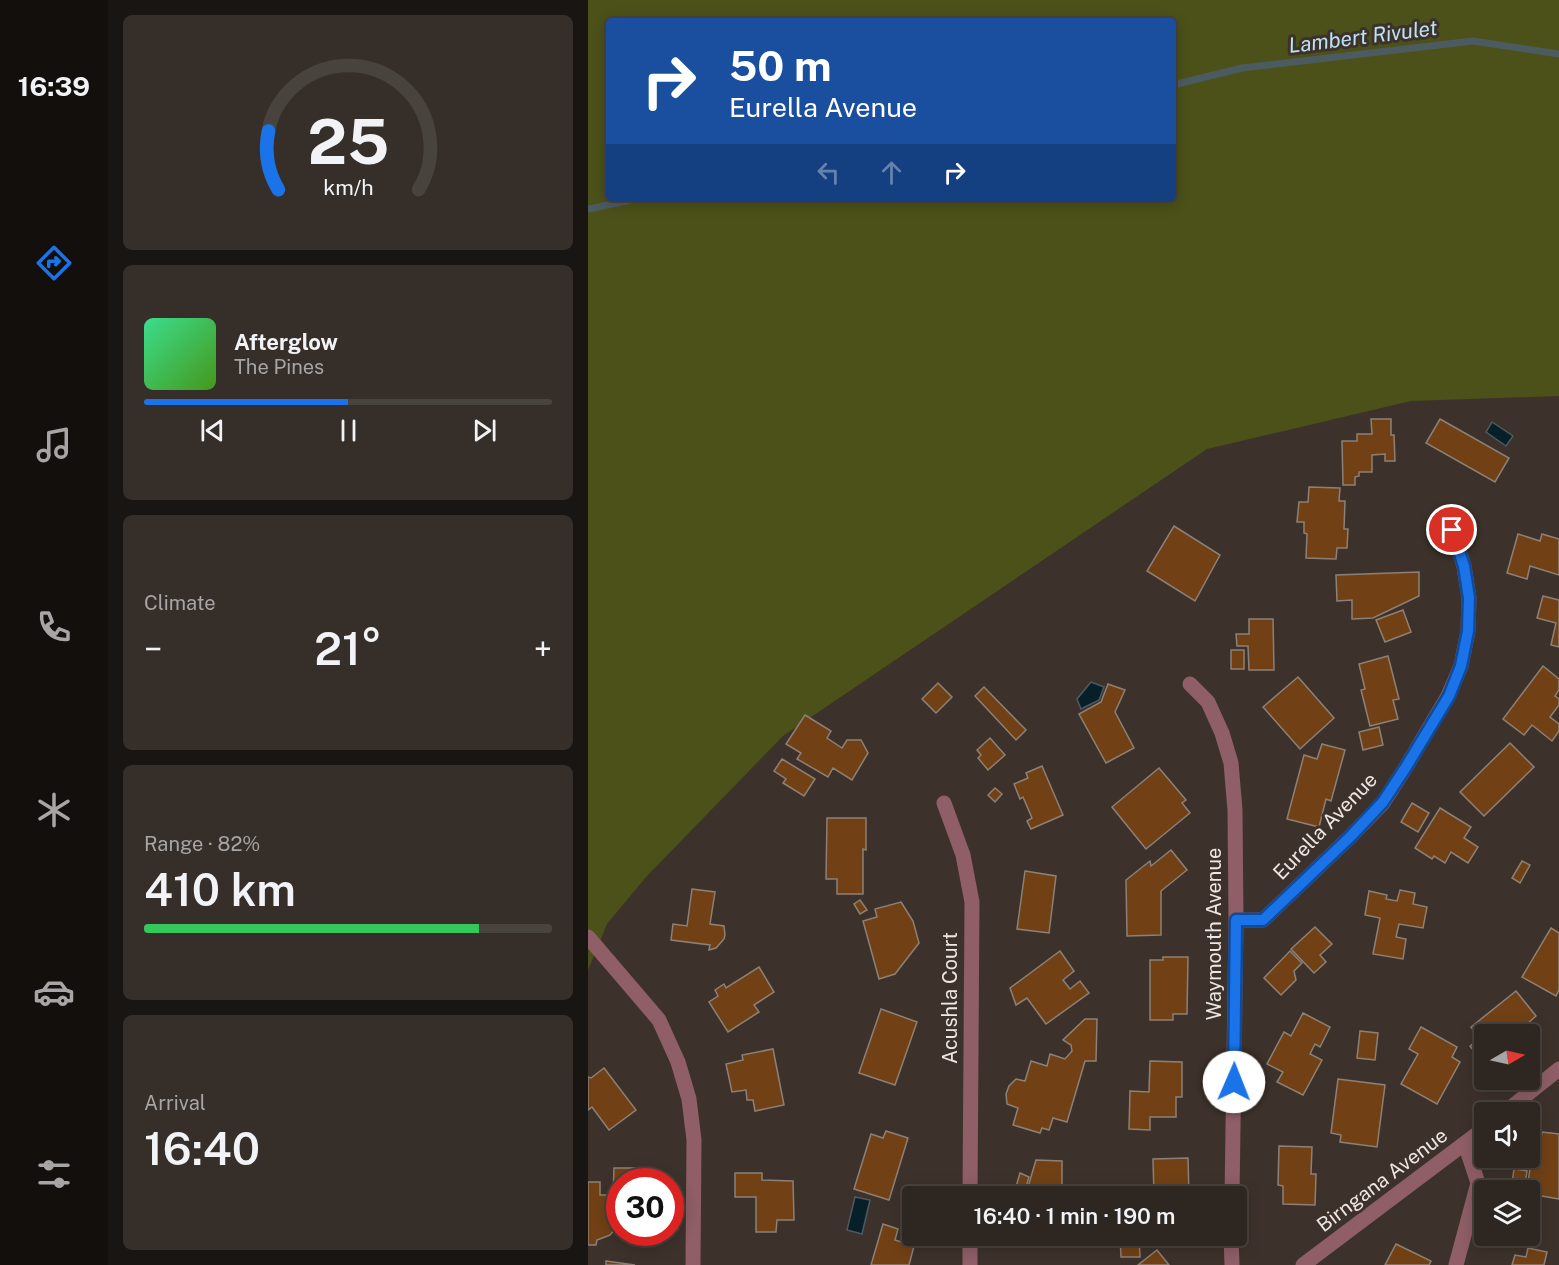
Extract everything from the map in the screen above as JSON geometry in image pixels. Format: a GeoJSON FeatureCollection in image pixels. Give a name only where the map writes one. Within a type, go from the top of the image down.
{"type":"FeatureCollection","features":[{"type":"Feature","properties":{"kind":"street","name":"Eurella Avenue"},"geometry":{"type":"LineString","coordinates":[[1236,920],[1263,920],[1351,836],[1383,802],[1449,696],[1461,666],[1468,631],[1469,598],[1464,566],[1452,530]]}},
{"type":"Feature","properties":{"kind":"street","name":"Waymouth Avenue"},"geometry":{"type":"LineString","coordinates":[[1190,684],[1208,702],[1222,733],[1231,763],[1235,810],[1236,920],[1232,1186]]}},
{"type":"Feature","properties":{"kind":"street","name":"Acushla Court"},"geometry":{"type":"LineString","coordinates":[[944,803],[963,855],[972,903],[970,1186]]}},
{"type":"Feature","properties":{"kind":"street"},"geometry":{"type":"LineString","coordinates":[[588,937],[659,1020],[678,1062],[689,1099],[694,1140],[693,1265]]}},
{"type":"Feature","properties":{"kind":"street"},"geometry":{"type":"LineString","coordinates":[[1518,1102],[1559,1069]]}},
{"type":"Feature","properties":{"kind":"street","name":"Birngana Avenue"},"geometry":{"type":"LineString","coordinates":[[1303,1265],[1474,1137]]}},
{"type":"Feature","properties":{"kind":"street"},"geometry":{"type":"LineString","coordinates":[[1456,1265],[1478,1184],[1465,1144]]}},
{"type":"Feature","properties":{"kind":"street"},"geometry":{"type":"LineString","coordinates":[[970,1246],[970,1265]]}},
{"type":"Feature","properties":{"kind":"street"},"geometry":{"type":"LineString","coordinates":[[1231,1246],[1232,1265]]}},
{"type":"Feature","properties":{"kind":"green space"},"geometry":{"type":"Polygon","coordinates":[[[588,0],[1559,0],[1559,396],[1411,401],[1207,449],[783,736],[646,877],[607,924],[588,970],[588,0]]]}},
{"type":"Feature","properties":{"kind":"water"},"geometry":{"type":"Polygon","coordinates":[[[1492,422],[1513,436],[1506,446],[1486,432],[1492,422]]]}},
{"type":"Feature","properties":{"kind":"water"},"geometry":{"type":"Polygon","coordinates":[[[1091,682],[1104,687],[1099,700],[1081,709],[1077,699],[1091,682]]]}},
{"type":"Feature","properties":{"kind":"water"},"geometry":{"type":"Polygon","coordinates":[[[855,1197],[870,1200],[862,1234],[847,1230],[855,1197]]]}},
{"type":"Feature","properties":{"kind":"building"},"geometry":{"type":"Polygon","coordinates":[[[1371,419],[1391,419],[1395,461],[1385,461],[1385,454],[1372,455],[1372,472],[1359,472],[1359,476],[1355,477],[1355,485],[1343,485],[1342,441],[1357,441],[1357,434],[1372,434],[1371,419]]]}},
{"type":"Feature","properties":{"kind":"building"},"geometry":{"type":"Polygon","coordinates":[[[1440,419],[1509,458],[1495,482],[1426,443],[1440,419]]]}},
{"type":"Feature","properties":{"kind":"building"},"geometry":{"type":"Polygon","coordinates":[[[1309,487],[1340,488],[1339,501],[1345,501],[1344,529],[1348,529],[1347,548],[1337,548],[1336,559],[1306,558],[1307,534],[1304,533],[1304,522],[1297,522],[1299,502],[1308,502],[1309,487]]]}},
{"type":"Feature","properties":{"kind":"building"},"geometry":{"type":"Polygon","coordinates":[[[1174,526],[1220,555],[1195,601],[1147,571],[1174,526]]]}},
{"type":"Feature","properties":{"kind":"building"},"geometry":{"type":"Polygon","coordinates":[[[1518,534],[1540,541],[1542,534],[1559,539],[1559,575],[1530,566],[1527,579],[1507,573],[1518,534]]]}},
{"type":"Feature","properties":{"kind":"building"},"geometry":{"type":"Polygon","coordinates":[[[1419,572],[1419,596],[1373,618],[1352,619],[1352,600],[1337,601],[1336,575],[1419,572]]]}},
{"type":"Feature","properties":{"kind":"building"},"geometry":{"type":"Polygon","coordinates":[[[1543,596],[1559,600],[1559,647],[1551,645],[1556,623],[1537,618],[1543,596]]]}},
{"type":"Feature","properties":{"kind":"building"},"geometry":{"type":"Polygon","coordinates":[[[1403,610],[1411,632],[1385,642],[1376,620],[1403,610]]]}},
{"type":"Feature","properties":{"kind":"building"},"geometry":{"type":"Polygon","coordinates":[[[1249,619],[1273,619],[1274,670],[1249,670],[1248,646],[1237,646],[1236,634],[1249,634],[1249,619]]]}},
{"type":"Feature","properties":{"kind":"building"},"geometry":{"type":"Polygon","coordinates":[[[1231,650],[1244,650],[1244,669],[1231,669],[1231,650]]]}},
{"type":"Feature","properties":{"kind":"building"},"geometry":{"type":"Polygon","coordinates":[[[1388,656],[1399,699],[1393,700],[1398,719],[1370,726],[1361,690],[1365,689],[1359,664],[1388,656]]]}},
{"type":"Feature","properties":{"kind":"building"},"geometry":{"type":"Polygon","coordinates":[[[1543,666],[1559,679],[1559,690],[1555,696],[1559,699],[1559,705],[1550,717],[1559,724],[1559,731],[1552,741],[1532,725],[1524,735],[1503,719],[1543,666]]]}},
{"type":"Feature","properties":{"kind":"building"},"geometry":{"type":"Polygon","coordinates":[[[1298,677],[1334,718],[1300,749],[1263,707],[1298,677]]]}},
{"type":"Feature","properties":{"kind":"building"},"geometry":{"type":"Polygon","coordinates":[[[938,683],[952,697],[936,713],[922,699],[938,683]]]}},
{"type":"Feature","properties":{"kind":"building"},"geometry":{"type":"Polygon","coordinates":[[[1108,684],[1125,690],[1115,712],[1134,748],[1106,763],[1079,714],[1101,702],[1108,684]]]}},
{"type":"Feature","properties":{"kind":"building"},"geometry":{"type":"Polygon","coordinates":[[[984,687],[1026,730],[1016,740],[975,696],[984,687]]]}},
{"type":"Feature","properties":{"kind":"building"},"geometry":{"type":"Polygon","coordinates":[[[805,715],[831,731],[827,738],[842,748],[847,740],[861,740],[868,753],[852,780],[833,768],[828,777],[797,759],[801,753],[786,744],[805,715]]]}},
{"type":"Feature","properties":{"kind":"building"},"geometry":{"type":"Polygon","coordinates":[[[1379,727],[1383,745],[1363,750],[1359,732],[1379,727]]]}},
{"type":"Feature","properties":{"kind":"building"},"geometry":{"type":"Polygon","coordinates":[[[990,738],[1005,755],[988,770],[978,758],[981,755],[977,750],[990,738]]]}},
{"type":"Feature","properties":{"kind":"building"},"geometry":{"type":"Polygon","coordinates":[[[1510,743],[1534,767],[1484,816],[1460,792],[1510,743]]]}},
{"type":"Feature","properties":{"kind":"building"},"geometry":{"type":"Polygon","coordinates":[[[1322,744],[1345,750],[1331,801],[1326,799],[1319,827],[1287,819],[1304,755],[1317,759],[1322,744]]]}},
{"type":"Feature","properties":{"kind":"building"},"geometry":{"type":"Polygon","coordinates":[[[782,759],[815,779],[804,796],[783,783],[786,779],[774,771],[782,759]]]}},
{"type":"Feature","properties":{"kind":"building"},"geometry":{"type":"Polygon","coordinates":[[[1042,766],[1063,815],[1031,829],[1027,821],[1032,818],[1023,797],[1020,799],[1014,784],[1028,778],[1026,773],[1042,766]]]}},
{"type":"Feature","properties":{"kind":"building"},"geometry":{"type":"Polygon","coordinates":[[[1159,768],[1186,800],[1182,803],[1190,813],[1146,849],[1112,807],[1159,768]]]}},
{"type":"Feature","properties":{"kind":"building"},"geometry":{"type":"Polygon","coordinates":[[[995,788],[1002,794],[995,802],[988,795],[995,788]]]}},
{"type":"Feature","properties":{"kind":"building"},"geometry":{"type":"Polygon","coordinates":[[[1412,803],[1429,813],[1418,832],[1401,822],[1412,803]]]}},
{"type":"Feature","properties":{"kind":"building"},"geometry":{"type":"Polygon","coordinates":[[[1440,808],[1471,827],[1464,838],[1478,847],[1468,863],[1451,852],[1445,863],[1434,856],[1432,859],[1415,848],[1440,808]]]}},
{"type":"Feature","properties":{"kind":"building"},"geometry":{"type":"Polygon","coordinates":[[[827,818],[866,818],[863,894],[837,894],[837,879],[826,879],[827,818]]]}},
{"type":"Feature","properties":{"kind":"building"},"geometry":{"type":"Polygon","coordinates":[[[1171,850],[1187,870],[1161,891],[1161,935],[1127,936],[1126,880],[1150,861],[1151,866],[1171,850]]]}},
{"type":"Feature","properties":{"kind":"building"},"geometry":{"type":"Polygon","coordinates":[[[1522,861],[1530,865],[1520,883],[1512,878],[1522,861]]]}},
{"type":"Feature","properties":{"kind":"building"},"geometry":{"type":"Polygon","coordinates":[[[1025,871],[1056,876],[1049,933],[1017,929],[1025,871]]]}},
{"type":"Feature","properties":{"kind":"building"},"geometry":{"type":"Polygon","coordinates":[[[692,889],[715,892],[710,924],[724,926],[725,935],[716,948],[709,950],[710,945],[671,940],[673,924],[687,926],[692,889]]]}},
{"type":"Feature","properties":{"kind":"building"},"geometry":{"type":"Polygon","coordinates":[[[1400,890],[1415,893],[1413,904],[1427,907],[1423,928],[1399,924],[1396,937],[1406,939],[1403,959],[1373,954],[1380,918],[1365,915],[1369,891],[1387,895],[1386,899],[1397,901],[1400,890]]]}},
{"type":"Feature","properties":{"kind":"building"},"geometry":{"type":"Polygon","coordinates":[[[860,900],[867,910],[860,914],[854,904],[860,900]]]}},
{"type":"Feature","properties":{"kind":"building"},"geometry":{"type":"Polygon","coordinates":[[[901,902],[913,921],[919,943],[895,974],[879,979],[863,921],[877,917],[875,909],[901,902]]]}},
{"type":"Feature","properties":{"kind":"building"},"geometry":{"type":"Polygon","coordinates":[[[1315,927],[1332,944],[1320,955],[1326,962],[1314,973],[1291,949],[1315,927]]]}},
{"type":"Feature","properties":{"kind":"building"},"geometry":{"type":"Polygon","coordinates":[[[1551,928],[1559,933],[1559,990],[1556,996],[1522,977],[1551,928]]]}},
{"type":"Feature","properties":{"kind":"building"},"geometry":{"type":"Polygon","coordinates":[[[1060,951],[1074,971],[1063,980],[1070,989],[1080,981],[1089,993],[1046,1024],[1027,998],[1016,1005],[1010,988],[1060,951]]]}},
{"type":"Feature","properties":{"kind":"building"},"geometry":{"type":"Polygon","coordinates":[[[1290,951],[1302,963],[1294,971],[1296,980],[1281,995],[1264,978],[1290,951]]]}},
{"type":"Feature","properties":{"kind":"building"},"geometry":{"type":"Polygon","coordinates":[[[1163,957],[1188,957],[1187,1014],[1173,1014],[1173,1020],[1150,1020],[1150,960],[1163,960],[1163,957]]]}},
{"type":"Feature","properties":{"kind":"building"},"geometry":{"type":"Polygon","coordinates":[[[759,967],[774,992],[754,1005],[759,1012],[728,1032],[709,1002],[718,996],[715,990],[724,984],[726,988],[759,967]]]}},
{"type":"Feature","properties":{"kind":"building"},"geometry":{"type":"Polygon","coordinates":[[[1516,991],[1536,1016],[1527,1024],[1475,1024],[1516,991]]]}},
{"type":"Feature","properties":{"kind":"building"},"geometry":{"type":"Polygon","coordinates":[[[881,1009],[917,1022],[895,1085],[859,1073],[881,1009]]]}},
{"type":"Feature","properties":{"kind":"building"},"geometry":{"type":"Polygon","coordinates":[[[1303,1013],[1330,1027],[1320,1047],[1315,1044],[1310,1054],[1322,1060],[1303,1095],[1277,1082],[1283,1072],[1267,1064],[1284,1032],[1291,1036],[1303,1013]]]}},
{"type":"Feature","properties":{"kind":"building"},"geometry":{"type":"Polygon","coordinates":[[[1085,1019],[1097,1019],[1096,1061],[1085,1061],[1067,1122],[1053,1118],[1049,1130],[1042,1128],[1040,1133],[1013,1125],[1018,1108],[1007,1104],[1006,1094],[1009,1086],[1016,1079],[1025,1081],[1031,1061],[1047,1066],[1050,1054],[1065,1059],[1072,1051],[1071,1045],[1063,1040],[1085,1019]]]}},
{"type":"Feature","properties":{"kind":"building"},"geometry":{"type":"Polygon","coordinates":[[[1421,1027],[1457,1047],[1452,1057],[1460,1062],[1437,1104],[1401,1084],[1418,1054],[1409,1049],[1421,1027]]]}},
{"type":"Feature","properties":{"kind":"building"},"geometry":{"type":"Polygon","coordinates":[[[1360,1031],[1378,1033],[1375,1060],[1357,1058],[1360,1031]]]}},
{"type":"Feature","properties":{"kind":"building"},"geometry":{"type":"Polygon","coordinates":[[[773,1049],[784,1105],[755,1111],[753,1100],[747,1100],[746,1090],[732,1092],[726,1064],[743,1060],[742,1055],[773,1049]]]}},
{"type":"Feature","properties":{"kind":"building"},"geometry":{"type":"Polygon","coordinates":[[[1150,1061],[1182,1062],[1182,1097],[1176,1097],[1176,1117],[1150,1117],[1150,1130],[1129,1129],[1130,1091],[1149,1092],[1150,1061]]]}},
{"type":"Feature","properties":{"kind":"building"},"geometry":{"type":"Polygon","coordinates":[[[604,1068],[636,1110],[609,1130],[592,1107],[588,1110],[588,1077],[591,1078],[604,1068]]]}},
{"type":"Feature","properties":{"kind":"building"},"geometry":{"type":"Polygon","coordinates":[[[1338,1079],[1385,1085],[1377,1147],[1340,1142],[1341,1135],[1331,1133],[1338,1079]]]}},
{"type":"Feature","properties":{"kind":"building"},"geometry":{"type":"Polygon","coordinates":[[[886,1131],[908,1138],[889,1200],[854,1189],[871,1134],[883,1138],[886,1131]]]}},
{"type":"Feature","properties":{"kind":"building"},"geometry":{"type":"Polygon","coordinates":[[[1542,1132],[1559,1134],[1559,1199],[1540,1196],[1540,1180],[1528,1180],[1530,1168],[1540,1168],[1542,1132]]]}},
{"type":"Feature","properties":{"kind":"building"},"geometry":{"type":"Polygon","coordinates":[[[1279,1146],[1312,1147],[1311,1174],[1316,1174],[1315,1205],[1283,1204],[1283,1186],[1278,1185],[1279,1146]]]}},
{"type":"Feature","properties":{"kind":"building"},"geometry":{"type":"Polygon","coordinates":[[[1188,1158],[1189,1186],[1154,1186],[1153,1159],[1188,1158]]]}},
{"type":"Feature","properties":{"kind":"building"},"geometry":{"type":"Polygon","coordinates":[[[1036,1160],[1062,1161],[1062,1186],[1028,1186],[1036,1160]]]}},
{"type":"Feature","properties":{"kind":"building"},"geometry":{"type":"Polygon","coordinates":[[[1514,1169],[1527,1171],[1526,1180],[1512,1180],[1514,1169]]]}},
{"type":"Feature","properties":{"kind":"building"},"geometry":{"type":"Polygon","coordinates":[[[735,1173],[762,1173],[762,1180],[793,1181],[794,1220],[777,1220],[776,1232],[756,1232],[756,1197],[735,1197],[735,1173]]]}},
{"type":"Feature","properties":{"kind":"building"},"geometry":{"type":"Polygon","coordinates":[[[1020,1173],[1029,1177],[1026,1186],[1016,1186],[1020,1173]]]}},
{"type":"Feature","properties":{"kind":"building"},"geometry":{"type":"Polygon","coordinates":[[[588,1182],[600,1182],[600,1195],[606,1195],[606,1237],[597,1240],[596,1245],[588,1245],[588,1182]]]}},
{"type":"Feature","properties":{"kind":"building"},"geometry":{"type":"Polygon","coordinates":[[[883,1224],[898,1229],[895,1240],[902,1242],[902,1246],[914,1246],[909,1265],[871,1265],[883,1224]]]}},
{"type":"Feature","properties":{"kind":"building"},"geometry":{"type":"Polygon","coordinates":[[[1396,1244],[1431,1261],[1429,1265],[1385,1265],[1396,1244]]]}},
{"type":"Feature","properties":{"kind":"building"},"geometry":{"type":"Polygon","coordinates":[[[1120,1246],[1139,1246],[1140,1257],[1121,1257],[1120,1246]]]}},
{"type":"Feature","properties":{"kind":"building"},"geometry":{"type":"Polygon","coordinates":[[[1528,1248],[1547,1252],[1544,1265],[1512,1265],[1515,1255],[1526,1257],[1528,1248]]]}},
{"type":"Feature","properties":{"kind":"building"},"geometry":{"type":"Polygon","coordinates":[[[1157,1250],[1169,1265],[1138,1265],[1157,1250]]]}},
{"type":"Feature","properties":{"kind":"building"},"geometry":{"type":"Polygon","coordinates":[[[606,1261],[635,1265],[606,1265],[606,1261]]]}},
{"type":"Feature","properties":{"kind":"waterway","name":"Lambert Rivulet"},"geometry":{"type":"LineString","coordinates":[[1176,84],[1242,68],[1473,41],[1559,54]]}},
{"type":"Feature","properties":{"kind":"waterway","name":"Lambert Rivulet"},"geometry":{"type":"LineString","coordinates":[[588,209],[627,201]]}},
{"type":"Feature","properties":{"kind":"route"},"geometry":{"type":"LineString","coordinates":[[1234,1082],[1236,920],[1263,920],[1351,836],[1383,802],[1449,696],[1461,666],[1468,631],[1469,598],[1464,566],[1452,530]]}}]}
